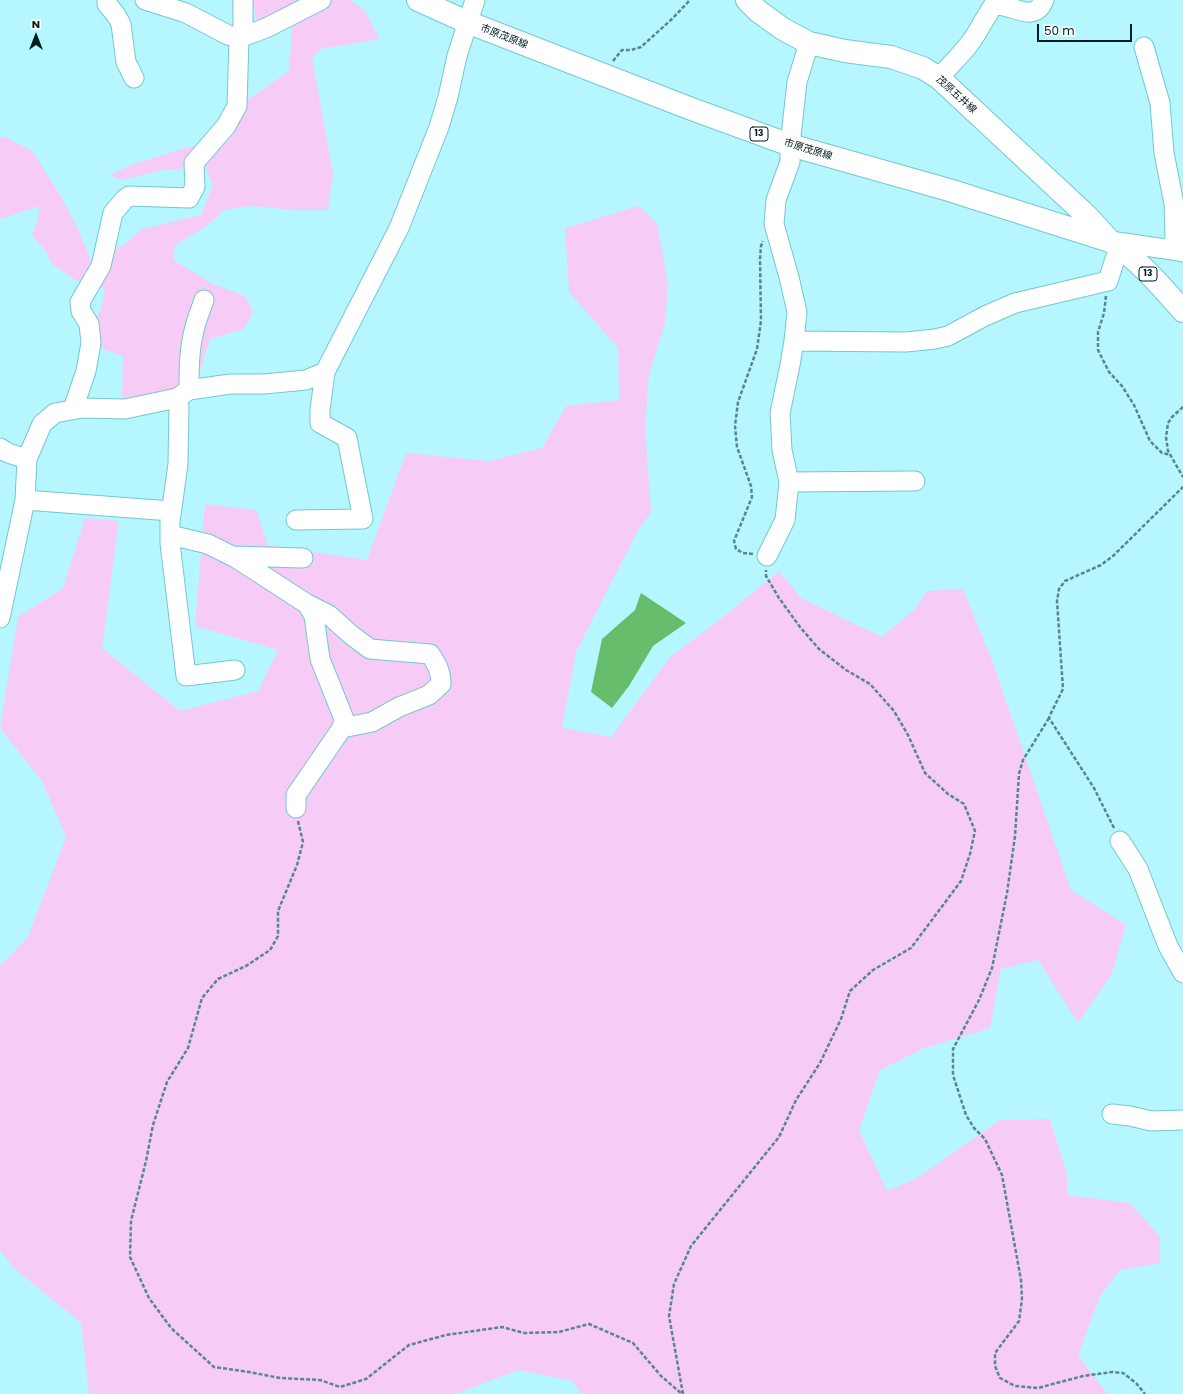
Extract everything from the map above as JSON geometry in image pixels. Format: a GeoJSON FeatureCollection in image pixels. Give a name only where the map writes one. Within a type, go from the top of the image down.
{"type":"FeatureCollection","features":[{"type":"Feature","properties":{"kind":"main road","name":"市原茂原線"},"geometry":{"type":"LineString","coordinates":[[418,0],[467,22],[790,145],[949,190],[1117,245],[1164,289],[1183,312]]}},
{"type":"Feature","properties":{"kind":"main road","name":"茂原五井線"},"geometry":{"type":"LineString","coordinates":[[747,0],[758,11],[783,29],[809,43],[845,51],[891,57],[923,68],[939,78],[1117,245]]}},
{"type":"Feature","properties":{"kind":"street"},"geometry":{"type":"LineString","coordinates":[[107,0],[107,4],[121,24],[126,62],[134,78]]}},
{"type":"Feature","properties":{"kind":"street"},"geometry":{"type":"LineString","coordinates":[[145,0],[186,13],[228,35],[241,37],[266,28],[321,0]]}},
{"type":"Feature","properties":{"kind":"street"},"geometry":{"type":"LineString","coordinates":[[73,409],[86,371],[91,343],[89,324],[81,311],[80,302],[101,266],[113,213],[129,196],[190,198],[195,187],[194,163],[226,126],[237,106],[243,0]]}},
{"type":"Feature","properties":{"kind":"street"},"geometry":{"type":"LineString","coordinates":[[296,520],[363,519],[347,438],[320,423],[320,410],[325,372],[400,228],[439,127],[448,97],[457,56],[475,0]]}},
{"type":"Feature","properties":{"kind":"street"},"geometry":{"type":"LineString","coordinates":[[939,78],[970,43],[991,3],[1006,4],[1028,11],[1036,11],[1042,6],[1044,0]]}},
{"type":"Feature","properties":{"kind":"street"},"geometry":{"type":"LineString","coordinates":[[767,556],[785,520],[789,482],[782,450],[780,413],[794,341],[797,312],[774,224],[776,200],[790,162],[790,145],[797,82],[809,43]]}},
{"type":"Feature","properties":{"kind":"street"},"geometry":{"type":"LineString","coordinates":[[794,341],[906,342],[948,336],[985,316],[1015,303],[1108,282],[1116,259],[1117,245],[1178,251],[1175,237],[1174,204],[1164,153],[1160,103],[1144,47]]}},
{"type":"Feature","properties":{"kind":"street"},"geometry":{"type":"LineString","coordinates":[[204,300],[195,326],[191,344],[189,368],[179,407],[178,464],[171,511],[170,535],[186,676],[235,670]]}},
{"type":"Feature","properties":{"kind":"street"},"geometry":{"type":"LineString","coordinates":[[0,618],[25,500],[27,459],[42,424],[54,413],[83,408],[125,409],[230,384],[264,384],[306,380],[325,372]]}},
{"type":"Feature","properties":{"kind":"street"},"geometry":{"type":"LineString","coordinates":[[2,453],[27,459]]}},
{"type":"Feature","properties":{"kind":"street"},"geometry":{"type":"LineString","coordinates":[[789,482],[915,481]]}},
{"type":"Feature","properties":{"kind":"street"},"geometry":{"type":"LineString","coordinates":[[25,500],[171,511]]}},
{"type":"Feature","properties":{"kind":"street"},"geometry":{"type":"LineString","coordinates":[[170,535],[208,544],[232,556],[307,604],[329,615],[350,634],[370,648],[430,654],[441,675],[441,684],[429,695],[399,707],[372,722],[342,728]]}},
{"type":"Feature","properties":{"kind":"street"},"geometry":{"type":"LineString","coordinates":[[232,556],[303,558]]}},
{"type":"Feature","properties":{"kind":"street"},"geometry":{"type":"LineString","coordinates":[[296,808],[296,795],[342,728],[344,719],[320,659],[314,616],[307,604]]}},
{"type":"Feature","properties":{"kind":"street"},"geometry":{"type":"LineString","coordinates":[[1120,842],[1138,869],[1168,946],[1183,973]]}},
{"type":"Feature","properties":{"kind":"street"},"geometry":{"type":"LineString","coordinates":[[1112,1114],[1130,1116],[1151,1121],[1183,1120]]}},
{"type":"Feature","properties":{"kind":"path"},"geometry":{"type":"LineString","coordinates":[[607,76],[615,58],[622,50],[630,50],[641,47],[672,19],[690,0]]}},
{"type":"Feature","properties":{"kind":"path"},"geometry":{"type":"LineString","coordinates":[[682,1394],[669,1316],[674,1284],[692,1246],[779,1137],[796,1100],[820,1063],[840,1019],[850,991],[873,970],[912,948],[961,881],[970,854],[975,831],[964,804],[948,794],[925,773],[908,735],[894,711],[870,684],[846,670],[819,649],[800,628],[766,576],[767,556],[743,553],[736,548],[734,541],[752,497],[751,486],[737,447],[734,426],[738,402],[757,349],[761,321],[761,246],[766,232],[774,224]]}},
{"type":"Feature","properties":{"kind":"path"},"geometry":{"type":"LineString","coordinates":[[1108,282],[1104,314],[1098,332],[1098,350],[1109,372],[1122,386],[1134,405],[1150,441],[1162,453],[1171,455]]}},
{"type":"Feature","properties":{"kind":"path"},"geometry":{"type":"LineString","coordinates":[[1183,407],[1168,423],[1166,437],[1168,451],[1183,477]]}},
{"type":"Feature","properties":{"kind":"path"},"geometry":{"type":"LineString","coordinates":[[1145,1394],[1136,1383],[1122,1374],[1112,1372],[1083,1376],[1038,1388],[1015,1386],[1000,1378],[995,1366],[996,1353],[1019,1321],[1022,1299],[1021,1280],[1002,1175],[985,1139],[974,1128],[966,1115],[953,1076],[953,1049],[979,1000],[992,968],[1007,893],[1015,836],[1019,774],[1023,760],[1049,718],[1063,689],[1057,600],[1059,589],[1065,581],[1101,565],[1112,556],[1183,487]]}},
{"type":"Feature","properties":{"kind":"path"},"geometry":{"type":"LineString","coordinates":[[1049,718],[1094,788],[1120,842]]}},
{"type":"Feature","properties":{"kind":"path"},"geometry":{"type":"LineString","coordinates":[[296,808],[303,842],[297,866],[278,911],[278,936],[270,950],[246,966],[218,979],[202,998],[188,1048],[167,1082],[153,1125],[146,1161],[131,1221],[130,1257],[148,1298],[171,1328],[214,1367],[280,1378],[320,1380],[340,1386],[366,1379],[409,1346],[446,1335],[502,1326],[524,1333],[559,1332],[589,1324],[633,1342],[661,1376],[682,1394]]}},
{"type":"Feature","properties":{"kind":"shaded area"},"geometry":{"type":"Polygon","coordinates":[[[229,0],[351,0],[365,11],[379,39],[321,49],[312,58],[333,174],[328,210],[294,210],[251,206],[223,210],[207,225],[175,245],[173,260],[213,284],[245,296],[253,312],[244,329],[210,339],[197,380],[174,391],[122,398],[123,356],[100,348],[95,321],[101,309],[105,289],[77,281],[52,264],[45,250],[32,235],[40,206],[0,219],[0,138],[5,137],[32,151],[59,193],[79,231],[91,261],[124,245],[142,229],[201,215],[213,185],[205,166],[163,170],[122,180],[109,175],[137,163],[185,148],[221,142],[243,103],[289,71],[292,27],[257,21],[254,8],[229,0]]]}},
{"type":"Feature","properties":{"kind":"shaded area"},"geometry":{"type":"Polygon","coordinates":[[[639,206],[657,223],[668,285],[665,323],[649,375],[645,428],[651,512],[637,532],[576,652],[562,728],[611,737],[670,657],[722,618],[779,571],[801,598],[882,637],[914,610],[927,591],[963,589],[993,663],[1071,890],[1126,925],[1112,973],[1078,1023],[1038,960],[1001,969],[990,1028],[922,1049],[880,1070],[859,1130],[887,1191],[917,1178],[1000,1120],[1050,1119],[1067,1175],[1067,1195],[1130,1203],[1160,1237],[1160,1263],[1120,1270],[1100,1296],[1078,1355],[1107,1394],[582,1394],[572,1381],[519,1370],[455,1394],[89,1394],[81,1323],[14,1268],[0,1250],[0,966],[28,937],[66,837],[42,781],[0,728],[18,617],[63,588],[85,518],[119,521],[102,648],[180,711],[258,691],[278,650],[195,626],[205,504],[256,510],[268,545],[367,560],[406,453],[489,461],[542,448],[566,406],[619,400],[618,348],[569,292],[565,228],[639,206]]]}},
{"type":"Feature","properties":{"kind":"shaded area"},"geometry":{"type":"Polygon","coordinates":[[[641,593],[686,623],[653,646],[629,686],[612,708],[591,692],[602,639],[635,610],[641,593]]]}}]}
